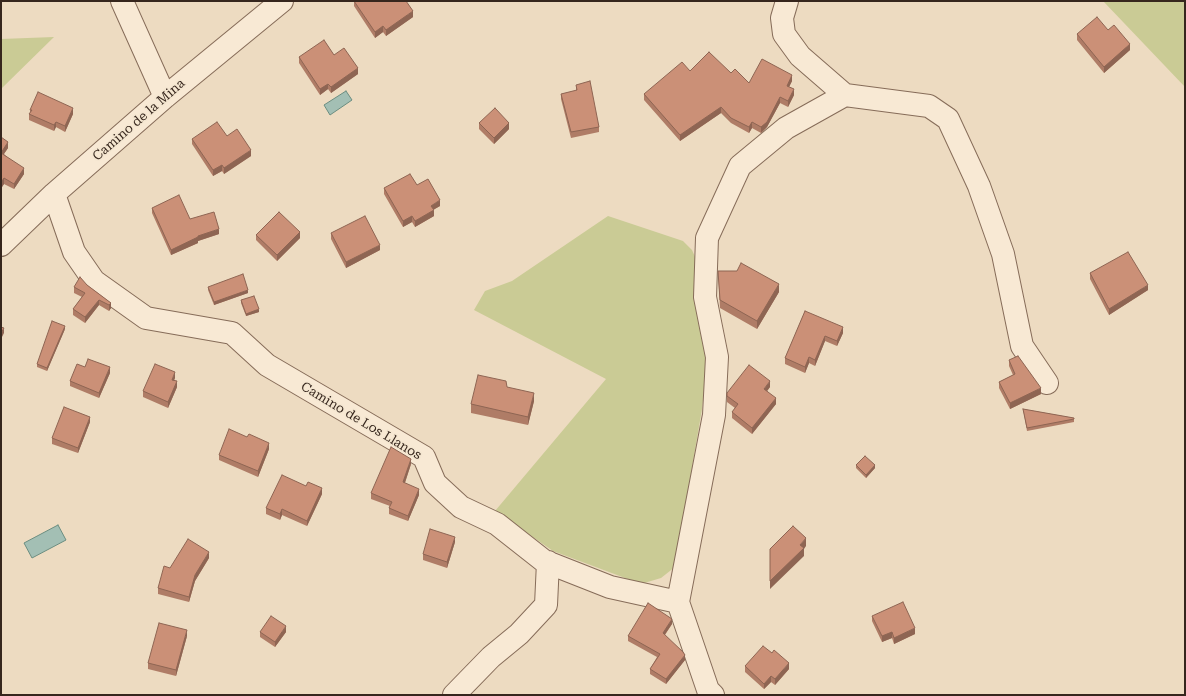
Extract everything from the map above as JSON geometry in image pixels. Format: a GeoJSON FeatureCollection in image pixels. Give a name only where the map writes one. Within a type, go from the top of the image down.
{"type":"FeatureCollection","features":[{"type":"Feature","properties":{"kind":"street"},"geometry":{"type":"LineString","coordinates":[[122,1],[165,97]]}},
{"type":"Feature","properties":{"kind":"street","name":"Camino de la Mina"},"geometry":{"type":"LineString","coordinates":[[1,246],[54,194],[165,97],[282,1]]}},
{"type":"Feature","properties":{"kind":"street"},"geometry":{"type":"LineString","coordinates":[[787,1],[782,18],[784,34],[800,56],[845,95],[929,106],[948,119],[979,186],[1003,254],[1022,346],[1047,383]]}},
{"type":"Feature","properties":{"kind":"street"},"geometry":{"type":"LineString","coordinates":[[713,695],[708,690],[678,602],[714,415],[717,357],[705,297],[707,238],[740,166],[786,128],[845,95]]}},
{"type":"Feature","properties":{"kind":"street","name":"Camino de Los Llanos"},"geometry":{"type":"LineString","coordinates":[[54,194],[74,252],[94,281],[146,318],[232,333],[267,365],[424,457],[435,483],[461,507],[497,524],[548,562],[610,587],[678,602]]}},
{"type":"Feature","properties":{"kind":"street"},"geometry":{"type":"LineString","coordinates":[[454,695],[491,657],[519,634],[546,605],[548,562]]}},
{"type":"Feature","properties":{"kind":"green space"},"geometry":{"type":"Polygon","coordinates":[[[1103,1],[1185,1],[1185,87],[1124,23],[1103,1]]]}},
{"type":"Feature","properties":{"kind":"green space"},"geometry":{"type":"Polygon","coordinates":[[[54,37],[1,89],[1,39],[54,37]]]}},
{"type":"Feature","properties":{"kind":"green space"},"geometry":{"type":"Polygon","coordinates":[[[608,216],[683,241],[692,250],[696,259],[707,365],[702,409],[675,567],[661,578],[641,584],[553,551],[495,511],[606,379],[474,310],[485,291],[512,281],[608,216]]]}},
{"type":"Feature","properties":{"kind":"shaded area"},"geometry":{"type":"Polygon","coordinates":[[[346,91],[352,100],[330,115],[324,105],[346,91]]]}},
{"type":"Feature","properties":{"kind":"shaded area"},"geometry":{"type":"Polygon","coordinates":[[[58,525],[66,540],[32,558],[24,543],[58,525]]]}},
{"type":"Feature","properties":{"kind":"building"},"geometry":{"type":"Polygon","coordinates":[[[354,1],[406,1],[413,11],[386,30],[383,26],[375,32],[354,1]]]}},
{"type":"Feature","properties":{"kind":"building"},"geometry":{"type":"Polygon","coordinates":[[[1097,17],[1108,30],[1114,25],[1130,44],[1104,67],[1077,34],[1097,17]]]}},
{"type":"Feature","properties":{"kind":"building"},"geometry":{"type":"Polygon","coordinates":[[[324,40],[334,55],[344,48],[358,68],[331,87],[328,84],[320,89],[299,57],[324,40]]]}},
{"type":"Feature","properties":{"kind":"building"},"geometry":{"type":"Polygon","coordinates":[[[709,52],[731,73],[735,69],[749,83],[762,59],[792,75],[787,86],[794,89],[788,101],[780,97],[767,122],[761,127],[752,122],[749,127],[731,118],[721,107],[680,135],[644,94],[682,62],[690,71],[709,52]]]}},
{"type":"Feature","properties":{"kind":"building"},"geometry":{"type":"Polygon","coordinates":[[[590,81],[599,127],[571,132],[561,94],[577,90],[576,85],[590,81]]]}},
{"type":"Feature","properties":{"kind":"building"},"geometry":{"type":"Polygon","coordinates":[[[38,92],[73,108],[65,126],[56,122],[54,125],[29,114],[32,110],[30,110],[38,92]]]}},
{"type":"Feature","properties":{"kind":"building"},"geometry":{"type":"Polygon","coordinates":[[[495,108],[509,123],[494,138],[479,123],[495,108]]]}},
{"type":"Feature","properties":{"kind":"building"},"geometry":{"type":"Polygon","coordinates":[[[217,122],[227,136],[237,129],[251,150],[224,168],[222,165],[213,170],[192,139],[217,122]]]}},
{"type":"Feature","properties":{"kind":"building"},"geometry":{"type":"Polygon","coordinates":[[[1,137],[8,142],[1,153],[1,137]]]}},
{"type":"Feature","properties":{"kind":"building"},"geometry":{"type":"Polygon","coordinates":[[[1,153],[24,168],[14,184],[4,178],[2,181],[1,180],[1,153]]]}},
{"type":"Feature","properties":{"kind":"building"},"geometry":{"type":"Polygon","coordinates":[[[410,174],[417,185],[428,179],[440,200],[431,206],[434,210],[415,221],[412,216],[403,221],[384,188],[410,174]]]}},
{"type":"Feature","properties":{"kind":"building"},"geometry":{"type":"Polygon","coordinates":[[[179,195],[190,219],[214,212],[219,229],[198,236],[171,250],[152,208],[179,195]]]}},
{"type":"Feature","properties":{"kind":"building"},"geometry":{"type":"Polygon","coordinates":[[[279,212],[300,232],[277,255],[256,235],[279,212]]]}},
{"type":"Feature","properties":{"kind":"building"},"geometry":{"type":"Polygon","coordinates":[[[365,216],[380,245],[346,262],[331,233],[365,216]]]}},
{"type":"Feature","properties":{"kind":"building"},"geometry":{"type":"Polygon","coordinates":[[[1128,252],[1148,285],[1109,309],[1090,273],[1128,252]]]}},
{"type":"Feature","properties":{"kind":"building"},"geometry":{"type":"Polygon","coordinates":[[[741,263],[779,284],[757,321],[720,300],[718,271],[737,271],[741,263]]]}},
{"type":"Feature","properties":{"kind":"building"},"geometry":{"type":"Polygon","coordinates":[[[243,274],[248,290],[214,302],[208,287],[243,274]]]}},
{"type":"Feature","properties":{"kind":"building"},"geometry":{"type":"Polygon","coordinates":[[[80,277],[87,285],[111,303],[109,305],[99,300],[85,317],[73,309],[85,293],[74,287],[80,277]]]}},
{"type":"Feature","properties":{"kind":"building"},"geometry":{"type":"Polygon","coordinates":[[[254,296],[259,309],[246,314],[241,300],[254,296]]]}},
{"type":"Feature","properties":{"kind":"building"},"geometry":{"type":"Polygon","coordinates":[[[805,311],[843,327],[837,341],[825,336],[815,360],[809,357],[805,367],[785,358],[805,311]]]}},
{"type":"Feature","properties":{"kind":"building"},"geometry":{"type":"Polygon","coordinates":[[[52,321],[65,326],[47,368],[37,364],[52,321]]]}},
{"type":"Feature","properties":{"kind":"building"},"geometry":{"type":"Polygon","coordinates":[[[1018,356],[1041,388],[1010,403],[999,382],[1015,374],[1009,360],[1018,356]]]}},
{"type":"Feature","properties":{"kind":"building"},"geometry":{"type":"Polygon","coordinates":[[[88,359],[110,367],[99,393],[70,381],[77,364],[85,367],[88,359]]]}},
{"type":"Feature","properties":{"kind":"building"},"geometry":{"type":"Polygon","coordinates":[[[155,364],[175,372],[172,380],[177,381],[168,402],[143,391],[155,364]]]}},
{"type":"Feature","properties":{"kind":"building"},"geometry":{"type":"Polygon","coordinates":[[[749,365],[770,381],[764,389],[776,398],[752,428],[732,412],[738,404],[727,396],[727,393],[749,365]]]}},
{"type":"Feature","properties":{"kind":"building"},"geometry":{"type":"Polygon","coordinates":[[[478,375],[506,381],[507,387],[534,393],[528,417],[471,404],[478,375]]]}},
{"type":"Feature","properties":{"kind":"building"},"geometry":{"type":"Polygon","coordinates":[[[64,407],[90,417],[78,448],[52,438],[64,407]]]}},
{"type":"Feature","properties":{"kind":"building"},"geometry":{"type":"Polygon","coordinates":[[[1023,409],[1074,418],[1074,419],[1027,428],[1023,409]]]}},
{"type":"Feature","properties":{"kind":"building"},"geometry":{"type":"Polygon","coordinates":[[[229,429],[247,437],[249,434],[269,443],[258,471],[219,455],[229,429]]]}},
{"type":"Feature","properties":{"kind":"building"},"geometry":{"type":"Polygon","coordinates":[[[391,447],[411,459],[403,482],[419,489],[408,516],[389,508],[392,502],[371,493],[391,447]]]}},
{"type":"Feature","properties":{"kind":"building"},"geometry":{"type":"Polygon","coordinates":[[[865,456],[875,465],[866,475],[856,465],[865,456]]]}},
{"type":"Feature","properties":{"kind":"building"},"geometry":{"type":"Polygon","coordinates":[[[282,475],[306,486],[308,482],[322,488],[307,521],[282,509],[280,514],[266,508],[282,475]]]}},
{"type":"Feature","properties":{"kind":"building"},"geometry":{"type":"Polygon","coordinates":[[[793,526],[806,538],[800,545],[804,548],[770,581],[770,549],[793,526]]]}},
{"type":"Feature","properties":{"kind":"building"},"geometry":{"type":"Polygon","coordinates":[[[430,529],[455,537],[447,562],[423,554],[430,529]]]}},
{"type":"Feature","properties":{"kind":"building"},"geometry":{"type":"Polygon","coordinates":[[[188,539],[209,552],[195,575],[189,597],[158,588],[164,566],[170,568],[188,539]]]}},
{"type":"Feature","properties":{"kind":"building"},"geometry":{"type":"Polygon","coordinates":[[[903,602],[915,628],[894,638],[892,632],[882,636],[872,616],[903,602]]]}},
{"type":"Feature","properties":{"kind":"building"},"geometry":{"type":"Polygon","coordinates":[[[648,603],[672,619],[663,633],[685,655],[666,679],[650,669],[660,654],[628,636],[648,603]]]}},
{"type":"Feature","properties":{"kind":"building"},"geometry":{"type":"Polygon","coordinates":[[[271,616],[286,626],[275,642],[260,632],[271,616]]]}},
{"type":"Feature","properties":{"kind":"building"},"geometry":{"type":"Polygon","coordinates":[[[159,623],[187,630],[176,670],[148,663],[159,623]]]}},
{"type":"Feature","properties":{"kind":"building"},"geometry":{"type":"Polygon","coordinates":[[[763,646],[772,653],[774,650],[789,663],[775,679],[771,676],[764,684],[745,666],[763,646]]]}}]}
